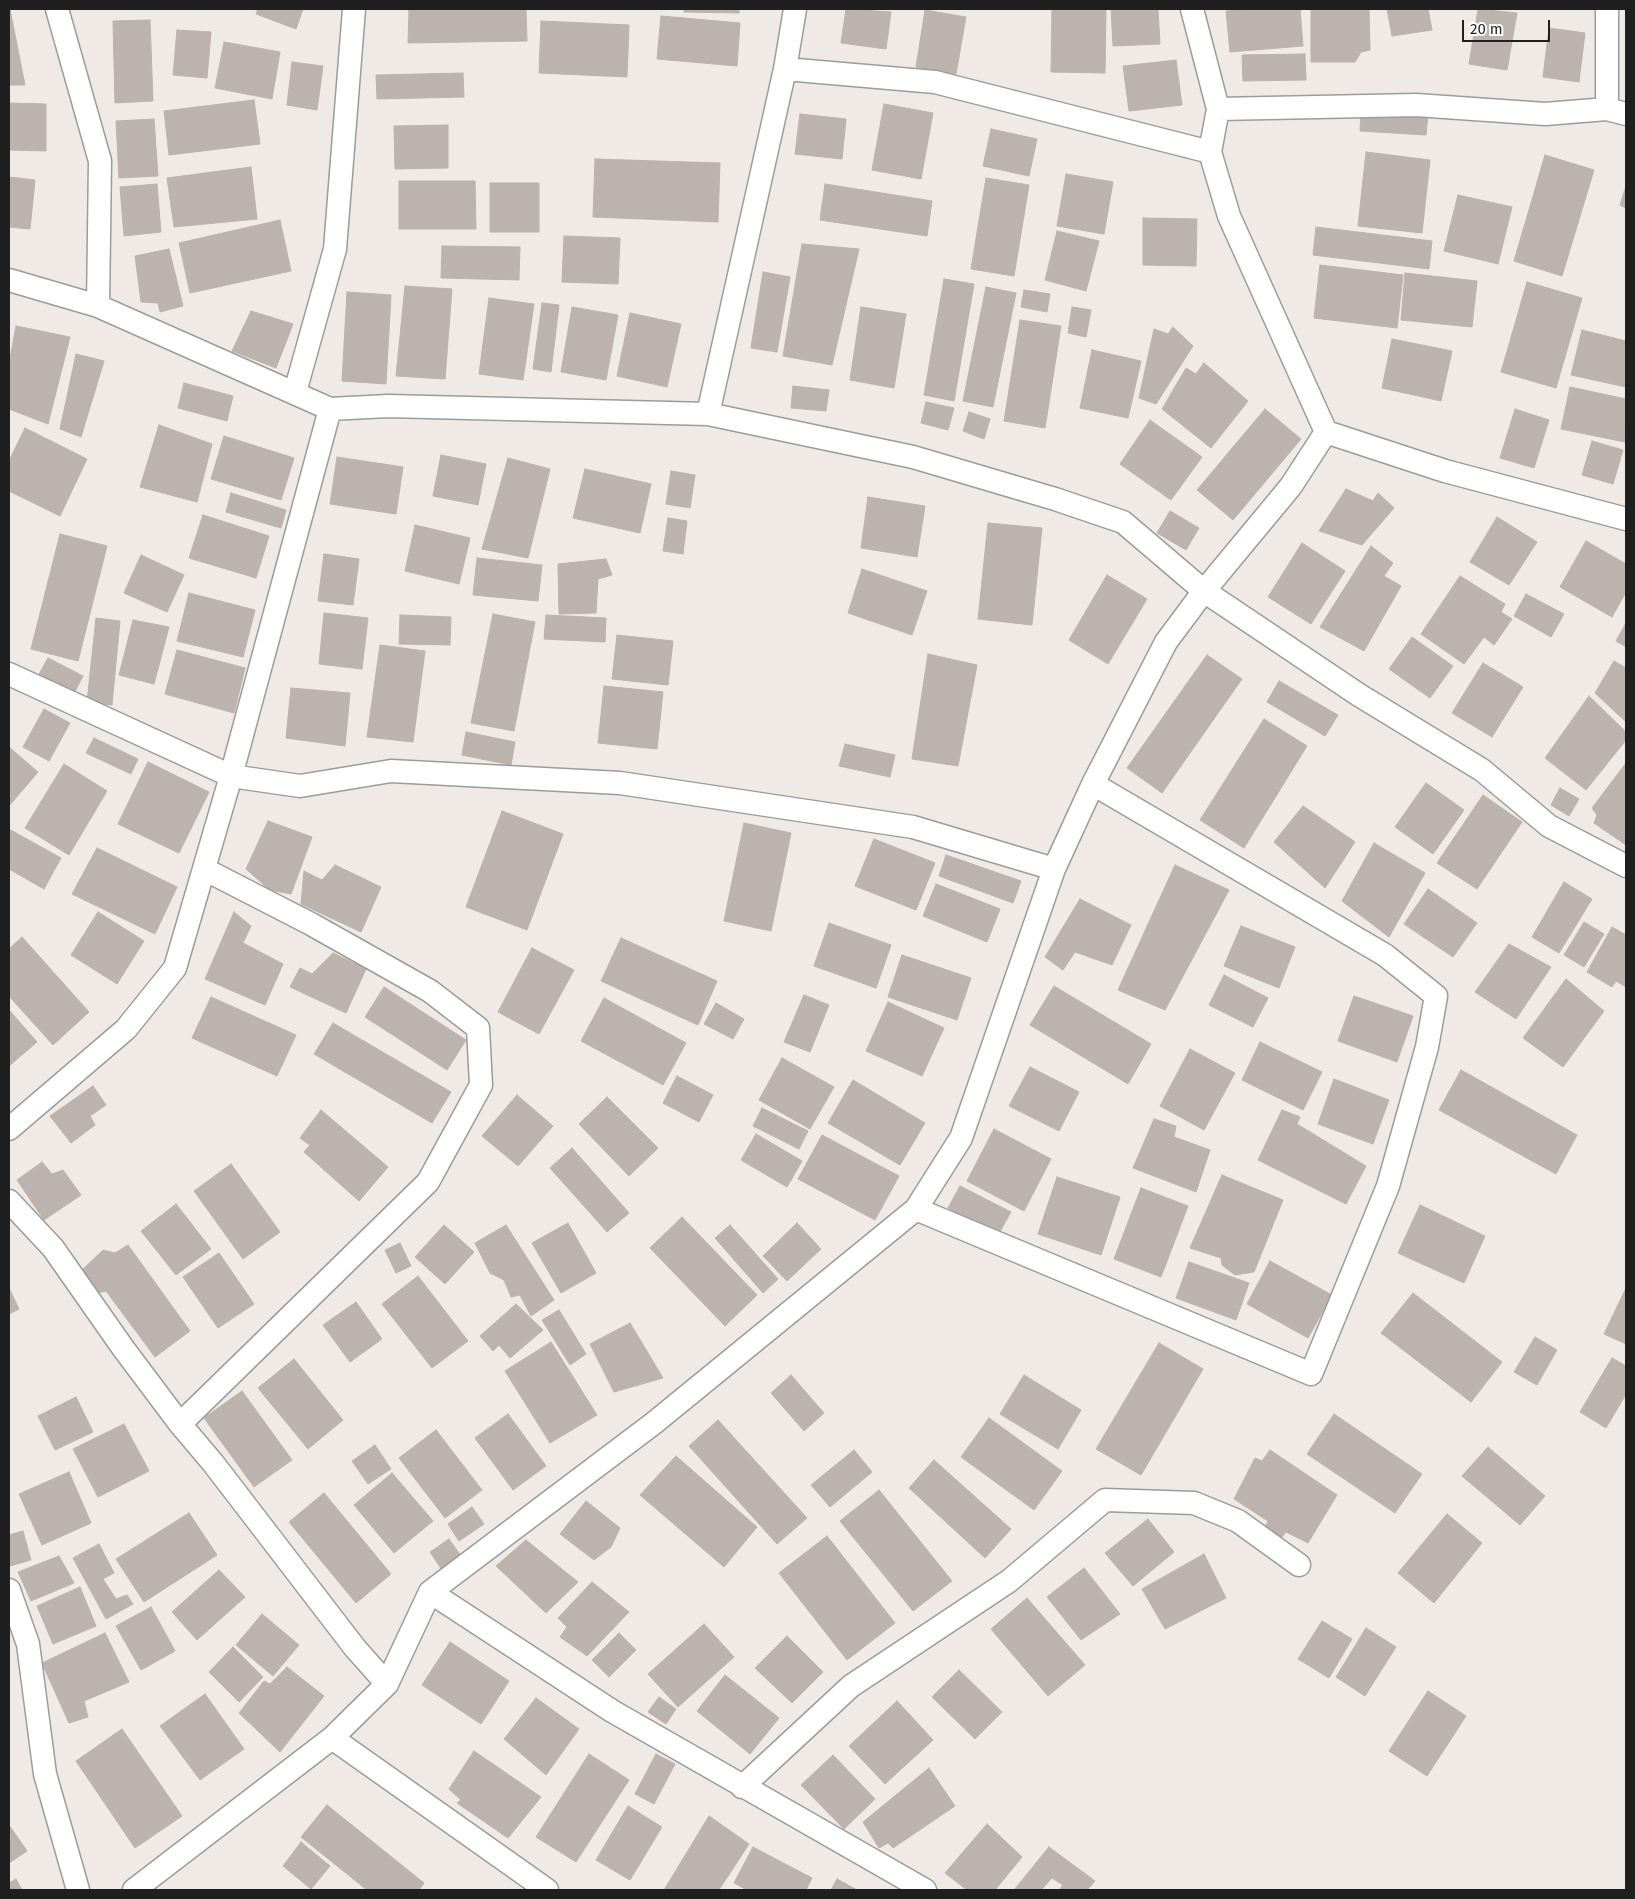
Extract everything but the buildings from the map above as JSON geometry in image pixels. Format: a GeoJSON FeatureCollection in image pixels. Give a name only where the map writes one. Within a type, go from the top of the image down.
{"type":"FeatureCollection","features":[{"type":"Feature","properties":{"kind":"street"},"geometry":{"type":"LineString","coordinates":[[57,9],[100,161],[98,306]]}},
{"type":"Feature","properties":{"kind":"street"},"geometry":{"type":"LineString","coordinates":[[295,392],[335,249],[354,9]]}},
{"type":"Feature","properties":{"kind":"street"},"geometry":{"type":"LineString","coordinates":[[708,414],[785,69],[795,9]]}},
{"type":"Feature","properties":{"kind":"street"},"geometry":{"type":"LineString","coordinates":[[1192,9],[1218,109],[1210,152],[1229,216],[1326,432],[1445,471],[1626,519]]}},
{"type":"Feature","properties":{"kind":"street"},"geometry":{"type":"LineString","coordinates":[[1218,109],[1416,105],[1544,114],[1616,112],[1607,9]]}},
{"type":"Feature","properties":{"kind":"street"},"geometry":{"type":"LineString","coordinates":[[785,69],[935,82],[1210,152]]}},
{"type":"Feature","properties":{"kind":"street"},"geometry":{"type":"LineString","coordinates":[[9,280],[98,306],[330,409],[388,406],[708,414],[913,457],[1055,499],[1123,522],[1204,591],[1359,695],[1482,770],[1549,826],[1626,866]]}},
{"type":"Feature","properties":{"kind":"street"},"geometry":{"type":"LineString","coordinates":[[9,1129],[126,1029],[175,968],[231,776],[330,409]]}},
{"type":"Feature","properties":{"kind":"street"},"geometry":{"type":"LineString","coordinates":[[134,1890],[332,1738],[387,1684],[430,1592],[654,1423],[916,1209],[961,1138],[1054,869],[1093,784],[1166,642],[1204,591],[1291,486],[1326,432]]}},
{"type":"Feature","properties":{"kind":"street"},"geometry":{"type":"LineString","coordinates":[[9,674],[231,776],[300,786],[391,771],[620,784],[913,827],[1054,869]]}},
{"type":"Feature","properties":{"kind":"street"},"geometry":{"type":"LineString","coordinates":[[916,1209],[1311,1374],[1388,1186],[1427,1046],[1436,996],[1385,955],[1093,784]]}},
{"type":"Feature","properties":{"kind":"street"},"geometry":{"type":"LineString","coordinates":[[180,1424],[428,1182],[481,1084],[478,1028],[430,991],[311,924],[204,869]]}},
{"type":"Feature","properties":{"kind":"street"},"geometry":{"type":"LineString","coordinates":[[9,1201],[52,1248],[180,1424],[213,1463],[356,1648],[387,1684]]}},
{"type":"Feature","properties":{"kind":"street"},"geometry":{"type":"LineString","coordinates":[[742,1787],[851,1686],[1009,1581],[1105,1500],[1194,1503],[1238,1521],[1299,1564]]}},
{"type":"Feature","properties":{"kind":"street"},"geometry":{"type":"LineString","coordinates":[[9,1590],[28,1644],[45,1774],[78,1890]]}},
{"type":"Feature","properties":{"kind":"street"},"geometry":{"type":"LineString","coordinates":[[430,1592],[612,1711],[925,1890]]}},
{"type":"Feature","properties":{"kind":"street"},"geometry":{"type":"LineString","coordinates":[[332,1738],[548,1890]]}}]}
